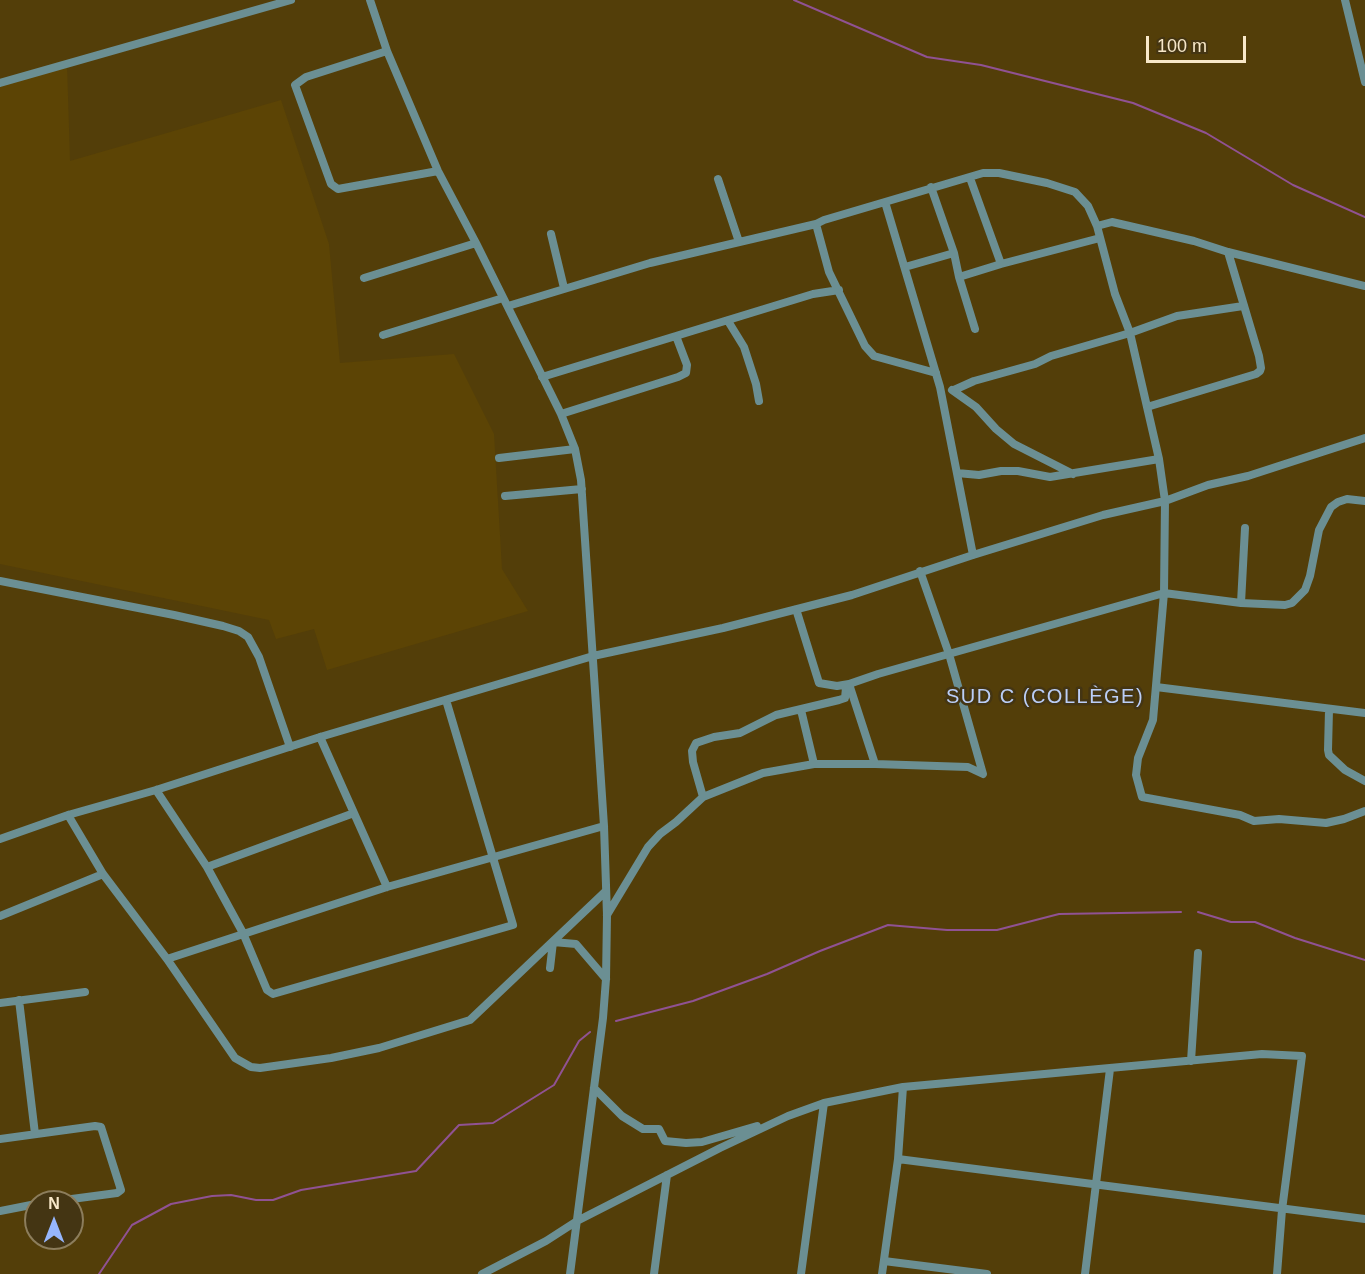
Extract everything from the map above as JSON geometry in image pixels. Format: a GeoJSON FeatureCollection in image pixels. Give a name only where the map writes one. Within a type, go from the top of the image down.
{"type":"FeatureCollection","features":[{"type":"Feature","properties":{"kind":"street"},"geometry":{"type":"LineString","coordinates":[[0,83],[291,0]]}},
{"type":"Feature","properties":{"kind":"street"},"geometry":{"type":"LineString","coordinates":[[370,0],[387,51],[438,171],[561,414],[575,449],[582,489],[604,826],[607,915],[606,979],[570,1274]]}},
{"type":"Feature","properties":{"kind":"street"},"geometry":{"type":"LineString","coordinates":[[1345,0],[1365,82]]}},
{"type":"Feature","properties":{"kind":"street"},"geometry":{"type":"LineString","coordinates":[[387,51],[306,77],[295,85],[331,184],[338,189],[438,171]]}},
{"type":"Feature","properties":{"kind":"street"},"geometry":{"type":"LineString","coordinates":[[508,306],[650,263],[816,224],[983,173],[996,172],[1067,188],[1089,206],[1097,226],[1115,294],[1130,333],[1160,459],[1165,501],[1164,594],[1153,720],[1137,764],[1136,775],[1143,797],[1240,815],[1254,821],[1279,819],[1326,823],[1365,811]]}},
{"type":"Feature","properties":{"kind":"street"},"geometry":{"type":"LineString","coordinates":[[970,178],[1001,264]]}},
{"type":"Feature","properties":{"kind":"street"},"geometry":{"type":"LineString","coordinates":[[718,179],[738,242]]}},
{"type":"Feature","properties":{"kind":"street"},"geometry":{"type":"LineString","coordinates":[[931,188],[954,253],[975,329]]}},
{"type":"Feature","properties":{"kind":"street"},"geometry":{"type":"LineString","coordinates":[[885,202],[940,387],[973,555]]}},
{"type":"Feature","properties":{"kind":"street"},"geometry":{"type":"LineString","coordinates":[[1097,226],[1113,222],[1365,286]]}},
{"type":"Feature","properties":{"kind":"street"},"geometry":{"type":"LineString","coordinates":[[816,224],[829,272],[860,338],[873,356],[936,374]]}},
{"type":"Feature","properties":{"kind":"street"},"geometry":{"type":"LineString","coordinates":[[551,234],[564,288]]}},
{"type":"Feature","properties":{"kind":"street"},"geometry":{"type":"LineString","coordinates":[[959,277],[1100,238]]}},
{"type":"Feature","properties":{"kind":"street"},"geometry":{"type":"LineString","coordinates":[[364,278],[476,243]]}},
{"type":"Feature","properties":{"kind":"street"},"geometry":{"type":"LineString","coordinates":[[1147,407],[1260,371],[1259,356],[1228,252]]}},
{"type":"Feature","properties":{"kind":"street"},"geometry":{"type":"LineString","coordinates":[[905,267],[954,253]]}},
{"type":"Feature","properties":{"kind":"street"},"geometry":{"type":"LineString","coordinates":[[542,377],[813,294],[839,290]]}},
{"type":"Feature","properties":{"kind":"street"},"geometry":{"type":"LineString","coordinates":[[383,335],[502,298]]}},
{"type":"Feature","properties":{"kind":"street"},"geometry":{"type":"LineString","coordinates":[[954,390],[975,381],[1035,364],[1051,356],[1130,333],[1184,314],[1243,306]]}},
{"type":"Feature","properties":{"kind":"street"},"geometry":{"type":"LineString","coordinates":[[728,321],[744,346],[759,401]]}},
{"type":"Feature","properties":{"kind":"street"},"geometry":{"type":"LineString","coordinates":[[561,414],[686,373],[687,365],[676,336]]}},
{"type":"Feature","properties":{"kind":"street"},"geometry":{"type":"LineString","coordinates":[[940,387],[954,390],[976,407],[996,429],[1014,444],[1073,474]]}},
{"type":"Feature","properties":{"kind":"street"},"geometry":{"type":"LineString","coordinates":[[0,838],[320,737],[593,656],[723,628],[852,595],[920,571],[1103,515],[1165,501],[1208,484],[1275,469],[1365,438]]}},
{"type":"Feature","properties":{"kind":"street"},"geometry":{"type":"LineString","coordinates":[[500,458],[575,449]]}},
{"type":"Feature","properties":{"kind":"street"},"geometry":{"type":"LineString","coordinates":[[957,473],[979,475],[1018,471],[1050,477],[1160,459]]}},
{"type":"Feature","properties":{"kind":"street"},"geometry":{"type":"LineString","coordinates":[[506,496],[582,489]]}},
{"type":"Feature","properties":{"kind":"street"},"geometry":{"type":"LineString","coordinates":[[796,609],[819,683],[837,686],[1164,594],[1241,603],[1285,605],[1297,599],[1305,590],[1319,530],[1331,507],[1347,500],[1365,501]]}},
{"type":"Feature","properties":{"kind":"street"},"geometry":{"type":"LineString","coordinates":[[1241,603],[1245,528]]}},
{"type":"Feature","properties":{"kind":"street"},"geometry":{"type":"LineString","coordinates":[[607,915],[648,847],[660,834],[703,797],[763,773],[814,764],[875,764],[968,767],[983,774],[949,654],[920,571]]}},
{"type":"Feature","properties":{"kind":"street"},"geometry":{"type":"LineString","coordinates":[[0,581],[174,615],[239,631],[248,638],[259,657],[290,747]]}},
{"type":"Feature","properties":{"kind":"street"},"geometry":{"type":"LineString","coordinates":[[703,797],[693,762],[692,751],[696,743],[714,737],[740,733],[776,715],[844,698],[849,684]]}},
{"type":"Feature","properties":{"kind":"street"},"geometry":{"type":"LineString","coordinates":[[849,684],[875,764]]}},
{"type":"Feature","properties":{"kind":"street"},"geometry":{"type":"LineString","coordinates":[[1156,687],[1365,713]]}},
{"type":"Feature","properties":{"kind":"street"},"geometry":{"type":"LineString","coordinates":[[156,790],[207,867],[243,933],[267,990],[273,994],[513,925],[446,700]]}},
{"type":"Feature","properties":{"kind":"street"},"geometry":{"type":"LineString","coordinates":[[801,710],[814,764]]}},
{"type":"Feature","properties":{"kind":"street"},"geometry":{"type":"LineString","coordinates":[[1329,710],[1329,755],[1345,770],[1365,781]]}},
{"type":"Feature","properties":{"kind":"street"},"geometry":{"type":"LineString","coordinates":[[320,737],[387,887]]}},
{"type":"Feature","properties":{"kind":"street"},"geometry":{"type":"LineString","coordinates":[[207,867],[354,813]]}},
{"type":"Feature","properties":{"kind":"street"},"geometry":{"type":"LineString","coordinates":[[68,815],[103,874],[167,959],[235,1058],[242,1064],[260,1068],[332,1058],[378,1048],[470,1020],[606,891]]}},
{"type":"Feature","properties":{"kind":"street"},"geometry":{"type":"LineString","coordinates":[[167,959],[387,887],[604,826]]}},
{"type":"Feature","properties":{"kind":"street"},"geometry":{"type":"LineString","coordinates":[[0,916],[103,874]]}},
{"type":"Feature","properties":{"kind":"street"},"geometry":{"type":"LineString","coordinates":[[550,968],[553,942],[576,944],[606,979]]}},
{"type":"Feature","properties":{"kind":"street"},"geometry":{"type":"LineString","coordinates":[[1191,1061],[1198,953]]}},
{"type":"Feature","properties":{"kind":"street"},"geometry":{"type":"LineString","coordinates":[[0,1003],[86,992]]}},
{"type":"Feature","properties":{"kind":"street"},"geometry":{"type":"LineString","coordinates":[[19,1000],[35,1134]]}},
{"type":"Feature","properties":{"kind":"street"},"geometry":{"type":"LineString","coordinates":[[594,1088],[622,1116],[643,1129],[659,1129],[664,1140],[686,1143],[702,1142],[824,1103],[903,1087],[1262,1054],[1302,1056],[1282,1210],[1277,1274]]}},
{"type":"Feature","properties":{"kind":"street"},"geometry":{"type":"LineString","coordinates":[[1085,1274],[1110,1069]]}},
{"type":"Feature","properties":{"kind":"street"},"geometry":{"type":"LineString","coordinates":[[882,1274],[898,1159],[903,1087]]}},
{"type":"Feature","properties":{"kind":"street"},"geometry":{"type":"LineString","coordinates":[[801,1274],[824,1103]]}},
{"type":"Feature","properties":{"kind":"street"},"geometry":{"type":"LineString","coordinates":[[482,1274],[546,1241],[577,1221],[788,1116]]}},
{"type":"Feature","properties":{"kind":"street"},"geometry":{"type":"LineString","coordinates":[[0,1139],[101,1127],[121,1188],[117,1193],[84,1197]]}},
{"type":"Feature","properties":{"kind":"street"},"geometry":{"type":"LineString","coordinates":[[898,1159],[1365,1219]]}},
{"type":"Feature","properties":{"kind":"street"},"geometry":{"type":"LineString","coordinates":[[654,1274],[667,1175]]}},
{"type":"Feature","properties":{"kind":"street"},"geometry":{"type":"LineString","coordinates":[[0,1211],[24,1206]]}},
{"type":"Feature","properties":{"kind":"street"},"geometry":{"type":"LineString","coordinates":[[884,1261],[987,1274]]}},
{"type":"Feature","properties":{"kind":"shaded area"},"geometry":{"type":"Polygon","coordinates":[[[67,64],[70,161],[281,100],[329,244],[340,363],[454,354],[494,434],[502,569],[528,611],[327,670],[314,629],[276,639],[269,620],[0,564],[0,84],[67,64]]]}},
{"type":"Feature","properties":{"kind":"waterway"},"geometry":{"type":"LineString","coordinates":[[794,0],[927,57],[981,65],[1133,103],[1206,133],[1293,185],[1365,217]]}},
{"type":"Feature","properties":{"kind":"waterway"},"geometry":{"type":"LineString","coordinates":[[616,1021],[693,1001],[888,925],[947,930],[997,930],[1059,914],[1181,912]]}},
{"type":"Feature","properties":{"kind":"waterway"},"geometry":{"type":"LineString","coordinates":[[1198,912],[1231,922],[1255,922],[1295,938],[1365,960]]}},
{"type":"Feature","properties":{"kind":"waterway"},"geometry":{"type":"LineString","coordinates":[[99,1274],[132,1225],[171,1204],[212,1196],[231,1195],[256,1200],[273,1200],[301,1190],[416,1171],[459,1125],[493,1123],[554,1085],[579,1041],[590,1032]]}},
{"type":"Feature","properties":{"kind":"district","name":"SUD C (COLLÈGE)"},"geometry":{"type":"Point","coordinates":[1045,697]}}]}
